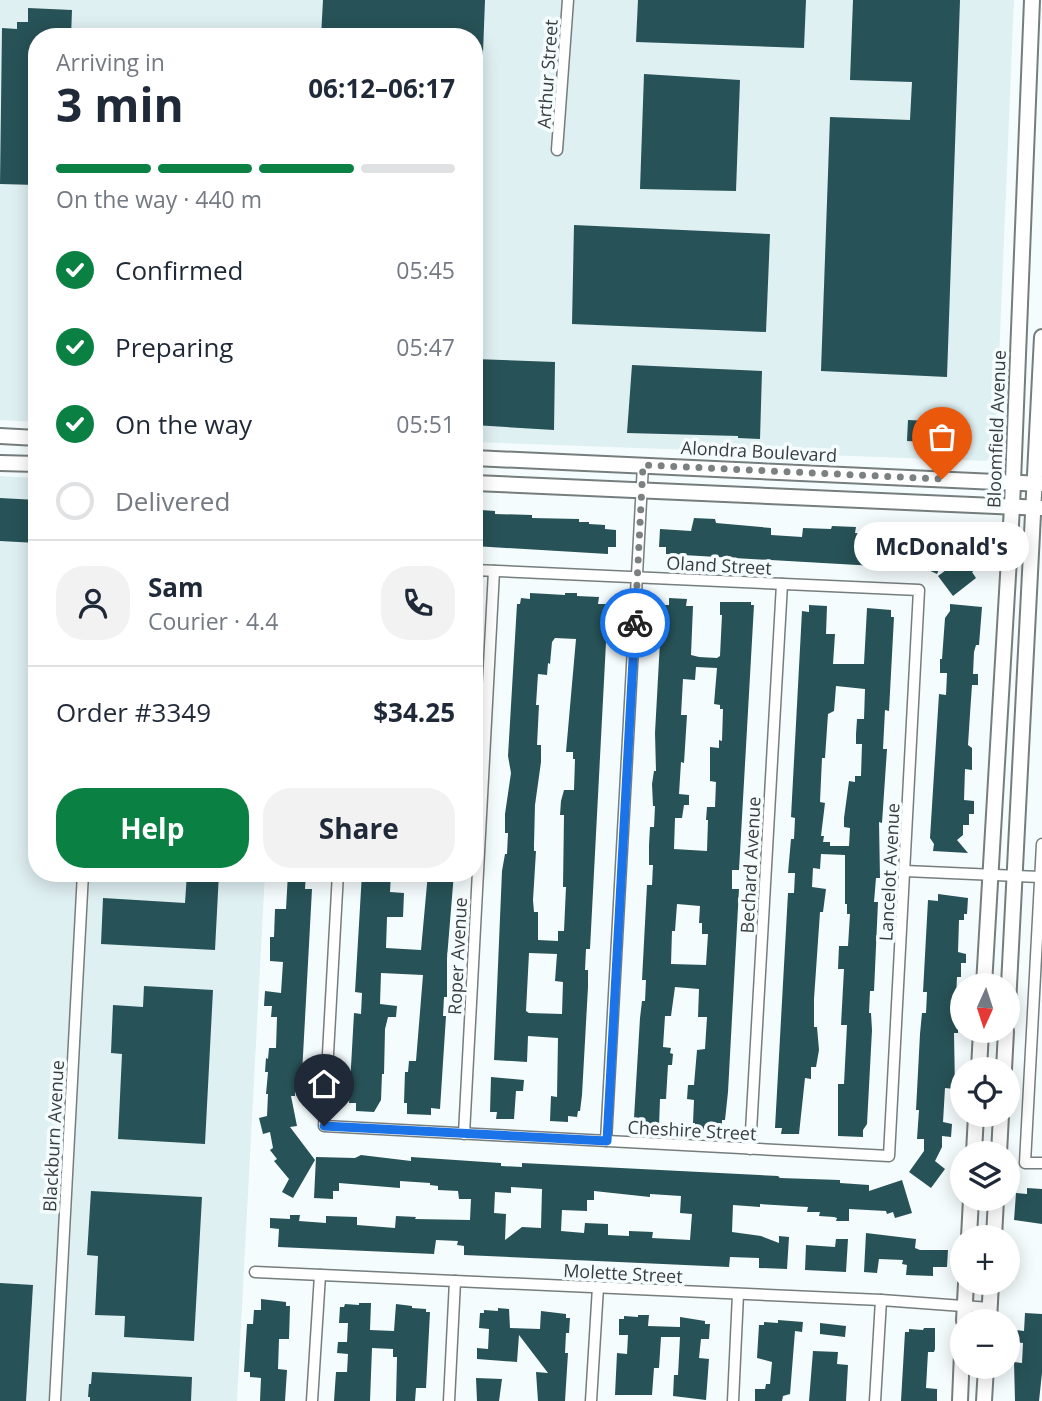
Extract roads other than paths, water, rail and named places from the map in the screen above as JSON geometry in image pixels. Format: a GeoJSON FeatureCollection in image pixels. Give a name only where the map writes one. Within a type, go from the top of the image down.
{"type":"FeatureCollection","features":[{"type":"Feature","properties":{"kind":"main road","name":"Bloomfield Avenue"},"geometry":{"type":"LineString","coordinates":[[985,973],[1012,507],[1032,0]]}},
{"type":"Feature","properties":{"kind":"main road"},"geometry":{"type":"LineString","coordinates":[[1010,973],[1025,681],[1038,508],[1042,337]]}},
{"type":"Feature","properties":{"kind":"main road"},"geometry":{"type":"LineString","coordinates":[[0,436],[28,438]]}},
{"type":"Feature","properties":{"kind":"main road","name":"Alondra Boulevard"},"geometry":{"type":"LineString","coordinates":[[483,458],[1039,484]]}},
{"type":"Feature","properties":{"kind":"main road"},"geometry":{"type":"LineString","coordinates":[[0,463],[28,464]]}},
{"type":"Feature","properties":{"kind":"main road"},"geometry":{"type":"LineString","coordinates":[[483,484],[1038,508]]}},
{"type":"Feature","properties":{"kind":"main road"},"geometry":{"type":"LineString","coordinates":[[1002,679],[1025,681]]}},
{"type":"Feature","properties":{"kind":"main road"},"geometry":{"type":"LineString","coordinates":[[960,1401],[961,1379]]}},
{"type":"Feature","properties":{"kind":"main road"},"geometry":{"type":"LineString","coordinates":[[984,1401],[985,1379]]}},
{"type":"Feature","properties":{"kind":"street","name":"Arthur Street"},"geometry":{"type":"LineString","coordinates":[[556,150],[568,0]]}},
{"type":"Feature","properties":{"kind":"street"},"geometry":{"type":"LineString","coordinates":[[607,1141],[643,465]]}},
{"type":"Feature","properties":{"kind":"street","name":"Oland Street"},"geometry":{"type":"LineString","coordinates":[[483,570],[919,590]]}},
{"type":"Feature","properties":{"kind":"street","name":"Roper Avenue"},"geometry":{"type":"LineString","coordinates":[[483,777],[494,571]]}},
{"type":"Feature","properties":{"kind":"street","name":"Bechard Avenue"},"geometry":{"type":"LineString","coordinates":[[750,1149],[782,584]]}},
{"type":"Feature","properties":{"kind":"street","name":"Lancelot Avenue"},"geometry":{"type":"LineString","coordinates":[[889,1156],[919,590]]}},
{"type":"Feature","properties":{"kind":"street"},"geometry":{"type":"LineString","coordinates":[[1042,844],[1024,1163],[1042,1163]]}},
{"type":"Feature","properties":{"kind":"street"},"geometry":{"type":"LineString","coordinates":[[905,871],[1040,877]]}},
{"type":"Feature","properties":{"kind":"street","name":"Blackburn Avenue"},"geometry":{"type":"LineString","coordinates":[[55,1401],[83,882]]}},
{"type":"Feature","properties":{"kind":"street","name":"Cheshire Street"},"geometry":{"type":"LineString","coordinates":[[338,882],[324,1126],[889,1156]]}},
{"type":"Feature","properties":{"kind":"street","name":"Roper Avenue"},"geometry":{"type":"LineString","coordinates":[[464,1134],[477,882]]}},
{"type":"Feature","properties":{"kind":"street","name":"Molette Street"},"geometry":{"type":"LineString","coordinates":[[255,1272],[881,1300],[950,1312]]}},
{"type":"Feature","properties":{"kind":"street"},"geometry":{"type":"LineString","coordinates":[[312,1401],[320,1275]]}},
{"type":"Feature","properties":{"kind":"street"},"geometry":{"type":"LineString","coordinates":[[449,1401],[455,1281]]}},
{"type":"Feature","properties":{"kind":"street"},"geometry":{"type":"LineString","coordinates":[[591,1401],[598,1287]]}},
{"type":"Feature","properties":{"kind":"street"},"geometry":{"type":"LineString","coordinates":[[733,1401],[738,1294]]}},
{"type":"Feature","properties":{"kind":"street"},"geometry":{"type":"LineString","coordinates":[[875,1401],[881,1300]]}},
{"type":"Feature","properties":{"kind":"place","name":"McDonald's"},"geometry":{"type":"Point","coordinates":[942,479]}}]}
